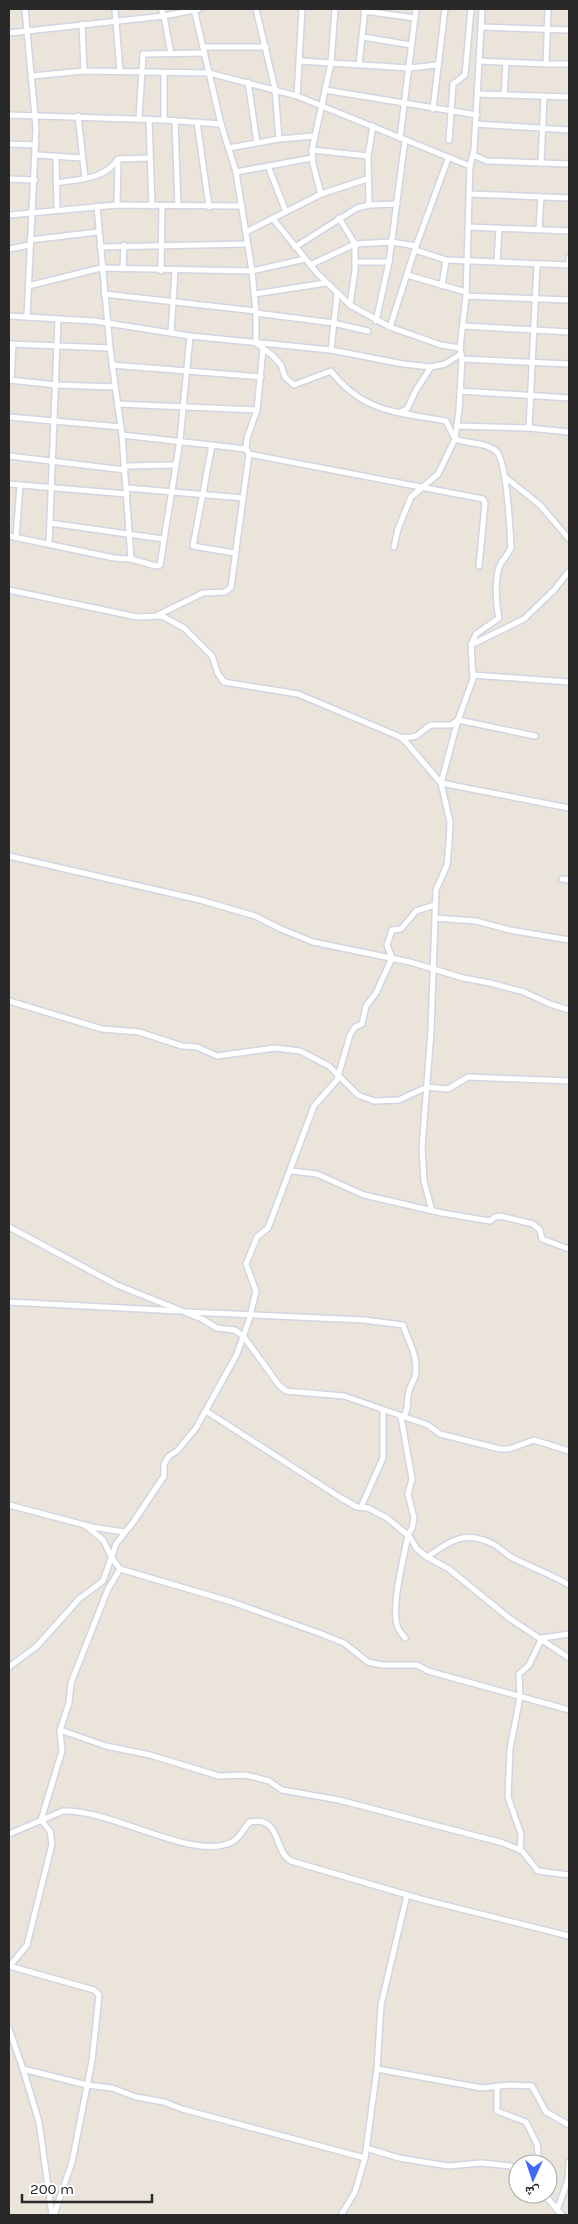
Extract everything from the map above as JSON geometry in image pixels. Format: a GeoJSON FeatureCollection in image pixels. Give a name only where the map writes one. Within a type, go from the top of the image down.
{"type":"FeatureCollection","features":[{"type":"Feature","properties":{"kind":"street"},"geometry":{"type":"LineString","coordinates":[[25,9],[32,76],[36,145],[27,318]]}},
{"type":"Feature","properties":{"kind":"street"},"geometry":{"type":"LineString","coordinates":[[115,9],[120,72]]}},
{"type":"Feature","properties":{"kind":"street"},"geometry":{"type":"LineString","coordinates":[[161,9],[171,54]]}},
{"type":"Feature","properties":{"kind":"street"},"geometry":{"type":"LineString","coordinates":[[9,33],[164,16],[196,9],[221,124],[236,172],[252,271],[256,312],[256,343],[272,355],[280,365],[285,377],[294,385],[331,371],[344,388],[356,397],[386,410],[446,421],[455,439],[471,444],[488,446],[501,456],[505,477],[511,547],[508,557],[501,563],[498,574],[496,604],[499,618],[476,634],[471,645],[473,675],[458,720],[441,783]]}},
{"type":"Feature","properties":{"kind":"street"},"geometry":{"type":"LineString","coordinates":[[256,9],[274,89],[279,140]]}},
{"type":"Feature","properties":{"kind":"street"},"geometry":{"type":"LineString","coordinates":[[297,96],[302,9]]}},
{"type":"Feature","properties":{"kind":"street"},"geometry":{"type":"LineString","coordinates":[[321,194],[312,158],[312,150],[320,104],[331,63],[335,9]]}},
{"type":"Feature","properties":{"kind":"street"},"geometry":{"type":"LineString","coordinates":[[376,321],[389,262],[390,242],[397,204],[416,9]]}},
{"type":"Feature","properties":{"kind":"street"},"geometry":{"type":"LineString","coordinates":[[433,109],[445,9]]}},
{"type":"Feature","properties":{"kind":"street"},"geometry":{"type":"LineString","coordinates":[[449,140],[453,84],[466,75],[471,9]]}},
{"type":"Feature","properties":{"kind":"street"},"geometry":{"type":"LineString","coordinates":[[394,547],[398,529],[411,497],[438,474],[455,439],[462,357],[460,348],[464,326],[466,294],[470,166],[474,156],[482,9]]}},
{"type":"Feature","properties":{"kind":"street"},"geometry":{"type":"LineString","coordinates":[[546,64],[548,9]]}},
{"type":"Feature","properties":{"kind":"street"},"geometry":{"type":"LineString","coordinates":[[359,64],[364,10],[415,18]]}},
{"type":"Feature","properties":{"kind":"street"},"geometry":{"type":"LineString","coordinates":[[82,24],[84,71]]}},
{"type":"Feature","properties":{"kind":"street"},"geometry":{"type":"LineString","coordinates":[[482,27],[569,30]]}},
{"type":"Feature","properties":{"kind":"street"},"geometry":{"type":"LineString","coordinates":[[362,37],[411,45]]}},
{"type":"Feature","properties":{"kind":"street"},"geometry":{"type":"LineString","coordinates":[[140,119],[144,54],[171,54],[204,50],[266,47]]}},
{"type":"Feature","properties":{"kind":"street"},"geometry":{"type":"LineString","coordinates":[[300,61],[409,68],[437,65]]}},
{"type":"Feature","properties":{"kind":"street"},"geometry":{"type":"LineString","coordinates":[[480,61],[569,64]]}},
{"type":"Feature","properties":{"kind":"street"},"geometry":{"type":"LineString","coordinates":[[504,95],[506,62]]}},
{"type":"Feature","properties":{"kind":"street"},"geometry":{"type":"LineString","coordinates":[[32,76],[84,71],[209,73],[274,89],[320,104],[470,166]]}},
{"type":"Feature","properties":{"kind":"street"},"geometry":{"type":"LineString","coordinates":[[164,72],[164,120]]}},
{"type":"Feature","properties":{"kind":"street"},"geometry":{"type":"LineString","coordinates":[[248,82],[257,143]]}},
{"type":"Feature","properties":{"kind":"street"},"geometry":{"type":"LineString","coordinates":[[325,90],[477,115]]}},
{"type":"Feature","properties":{"kind":"street"},"geometry":{"type":"LineString","coordinates":[[478,94],[569,97]]}},
{"type":"Feature","properties":{"kind":"street"},"geometry":{"type":"LineString","coordinates":[[541,164],[544,96]]}},
{"type":"Feature","properties":{"kind":"street"},"geometry":{"type":"LineString","coordinates":[[9,114],[149,119],[221,124]]}},
{"type":"Feature","properties":{"kind":"street"},"geometry":{"type":"LineString","coordinates":[[78,116],[85,178]]}},
{"type":"Feature","properties":{"kind":"street"},"geometry":{"type":"LineString","coordinates":[[149,119],[152,206]]}},
{"type":"Feature","properties":{"kind":"street"},"geometry":{"type":"LineString","coordinates":[[175,121],[178,206]]}},
{"type":"Feature","properties":{"kind":"street"},"geometry":{"type":"LineString","coordinates":[[197,122],[209,207]]}},
{"type":"Feature","properties":{"kind":"street"},"geometry":{"type":"LineString","coordinates":[[476,124],[569,130]]}},
{"type":"Feature","properties":{"kind":"street"},"geometry":{"type":"LineString","coordinates":[[369,205],[368,156],[373,126]]}},
{"type":"Feature","properties":{"kind":"street"},"geometry":{"type":"LineString","coordinates":[[229,148],[314,136]]}},
{"type":"Feature","properties":{"kind":"street"},"geometry":{"type":"LineString","coordinates":[[9,144],[36,145]]}},
{"type":"Feature","properties":{"kind":"street"},"geometry":{"type":"LineString","coordinates":[[312,150],[368,156]]}},
{"type":"Feature","properties":{"kind":"street"},"geometry":{"type":"LineString","coordinates":[[36,155],[82,158]]}},
{"type":"Feature","properties":{"kind":"street"},"geometry":{"type":"LineString","coordinates":[[56,156],[57,209]]}},
{"type":"Feature","properties":{"kind":"street"},"geometry":{"type":"LineString","coordinates":[[474,156],[488,161],[569,164]]}},
{"type":"Feature","properties":{"kind":"street"},"geometry":{"type":"LineString","coordinates":[[118,159],[150,158]]}},
{"type":"Feature","properties":{"kind":"street"},"geometry":{"type":"LineString","coordinates":[[236,172],[312,158]]}},
{"type":"Feature","properties":{"kind":"street"},"geometry":{"type":"LineString","coordinates":[[390,327],[448,158]]}},
{"type":"Feature","properties":{"kind":"street"},"geometry":{"type":"LineString","coordinates":[[56,183],[97,177],[114,165],[118,159]]}},
{"type":"Feature","properties":{"kind":"street"},"geometry":{"type":"LineString","coordinates":[[116,205],[118,159]]}},
{"type":"Feature","properties":{"kind":"street"},"geometry":{"type":"LineString","coordinates":[[268,166],[286,212]]}},
{"type":"Feature","properties":{"kind":"street"},"geometry":{"type":"LineString","coordinates":[[9,179],[35,180]]}},
{"type":"Feature","properties":{"kind":"street"},"geometry":{"type":"LineString","coordinates":[[246,232],[321,194],[367,179]]}},
{"type":"Feature","properties":{"kind":"street"},"geometry":{"type":"LineString","coordinates":[[470,194],[569,198]]}},
{"type":"Feature","properties":{"kind":"street"},"geometry":{"type":"LineString","coordinates":[[539,229],[541,197]]}},
{"type":"Feature","properties":{"kind":"street"},"geometry":{"type":"LineString","coordinates":[[295,247],[349,211],[369,205],[397,204]]}},
{"type":"Feature","properties":{"kind":"street"},"geometry":{"type":"LineString","coordinates":[[9,215],[57,209],[116,205],[242,206]]}},
{"type":"Feature","properties":{"kind":"street"},"geometry":{"type":"LineString","coordinates":[[97,206],[101,268],[128,494],[131,559]]}},
{"type":"Feature","properties":{"kind":"street"},"geometry":{"type":"LineString","coordinates":[[161,270],[162,206]]}},
{"type":"Feature","properties":{"kind":"street"},"geometry":{"type":"LineString","coordinates":[[273,218],[310,265],[350,305],[390,327],[441,345],[460,348]]}},
{"type":"Feature","properties":{"kind":"street"},"geometry":{"type":"LineString","coordinates":[[339,218],[355,244],[350,305]]}},
{"type":"Feature","properties":{"kind":"street"},"geometry":{"type":"LineString","coordinates":[[468,227],[569,231]]}},
{"type":"Feature","properties":{"kind":"street"},"geometry":{"type":"LineString","coordinates":[[497,262],[499,228]]}},
{"type":"Feature","properties":{"kind":"street"},"geometry":{"type":"LineString","coordinates":[[9,249],[30,242],[98,232]]}},
{"type":"Feature","properties":{"kind":"street"},"geometry":{"type":"LineString","coordinates":[[310,265],[355,244],[390,242],[416,248],[446,260],[569,265],[569,257]]}},
{"type":"Feature","properties":{"kind":"street"},"geometry":{"type":"LineString","coordinates":[[100,246],[248,244]]}},
{"type":"Feature","properties":{"kind":"street"},"geometry":{"type":"LineString","coordinates":[[123,269],[124,246]]}},
{"type":"Feature","properties":{"kind":"street"},"geometry":{"type":"LineString","coordinates":[[28,286],[101,268],[175,271],[252,271],[305,259]]}},
{"type":"Feature","properties":{"kind":"street"},"geometry":{"type":"LineString","coordinates":[[442,286],[446,260]]}},
{"type":"Feature","properties":{"kind":"street"},"geometry":{"type":"LineString","coordinates":[[355,262],[389,262]]}},
{"type":"Feature","properties":{"kind":"street"},"geometry":{"type":"LineString","coordinates":[[529,428],[537,264]]}},
{"type":"Feature","properties":{"kind":"street"},"geometry":{"type":"LineString","coordinates":[[171,333],[175,271]]}},
{"type":"Feature","properties":{"kind":"street"},"geometry":{"type":"LineString","coordinates":[[407,275],[466,294],[569,300]]}},
{"type":"Feature","properties":{"kind":"street"},"geometry":{"type":"LineString","coordinates":[[254,294],[326,283]]}},
{"type":"Feature","properties":{"kind":"street"},"geometry":{"type":"LineString","coordinates":[[104,294],[256,312],[333,323],[368,331]]}},
{"type":"Feature","properties":{"kind":"street"},"geometry":{"type":"LineString","coordinates":[[331,350],[337,294]]}},
{"type":"Feature","properties":{"kind":"street"},"geometry":{"type":"LineString","coordinates":[[9,316],[107,322],[190,336],[331,350],[403,364],[431,367],[462,357],[569,364]]}},
{"type":"Feature","properties":{"kind":"street"},"geometry":{"type":"LineString","coordinates":[[49,544],[57,385],[58,319]]}},
{"type":"Feature","properties":{"kind":"street"},"geometry":{"type":"LineString","coordinates":[[464,326],[569,332]]}},
{"type":"Feature","properties":{"kind":"street"},"geometry":{"type":"LineString","coordinates":[[9,536],[114,558],[131,559],[156,566],[160,565],[180,440],[190,336]]}},
{"type":"Feature","properties":{"kind":"street"},"geometry":{"type":"LineString","coordinates":[[110,348],[57,344],[11,344],[10,380],[57,385],[115,387]]}},
{"type":"Feature","properties":{"kind":"street"},"geometry":{"type":"LineString","coordinates":[[155,616],[204,592],[229,591],[243,498],[248,451],[247,438],[257,410],[263,349]]}},
{"type":"Feature","properties":{"kind":"street"},"geometry":{"type":"LineString","coordinates":[[112,365],[261,377]]}},
{"type":"Feature","properties":{"kind":"street"},"geometry":{"type":"LineString","coordinates":[[399,412],[407,409],[416,390],[431,367]]}},
{"type":"Feature","properties":{"kind":"street"},"geometry":{"type":"LineString","coordinates":[[460,392],[569,398]]}},
{"type":"Feature","properties":{"kind":"street"},"geometry":{"type":"LineString","coordinates":[[117,404],[257,410]]}},
{"type":"Feature","properties":{"kind":"street"},"geometry":{"type":"LineString","coordinates":[[9,417],[121,427]]}},
{"type":"Feature","properties":{"kind":"street"},"geometry":{"type":"LineString","coordinates":[[457,426],[529,428],[569,432]]}},
{"type":"Feature","properties":{"kind":"street"},"geometry":{"type":"LineString","coordinates":[[122,435],[180,440],[248,451],[483,499],[486,503],[480,566]]}},
{"type":"Feature","properties":{"kind":"street"},"geometry":{"type":"LineString","coordinates":[[212,445],[193,546],[234,554]]}},
{"type":"Feature","properties":{"kind":"street"},"geometry":{"type":"LineString","coordinates":[[9,456],[125,468],[175,465]]}},
{"type":"Feature","properties":{"kind":"street"},"geometry":{"type":"LineString","coordinates":[[505,477],[540,505],[569,539]]}},
{"type":"Feature","properties":{"kind":"street"},"geometry":{"type":"LineString","coordinates":[[9,484],[128,494]]}},
{"type":"Feature","properties":{"kind":"street"},"geometry":{"type":"LineString","coordinates":[[16,538],[20,485]]}},
{"type":"Feature","properties":{"kind":"street"},"geometry":{"type":"LineString","coordinates":[[127,488],[243,498]]}},
{"type":"Feature","properties":{"kind":"street"},"geometry":{"type":"LineString","coordinates":[[50,523],[163,539]]}},
{"type":"Feature","properties":{"kind":"street"},"geometry":{"type":"LineString","coordinates":[[471,645],[524,619],[554,590],[569,571]]}},
{"type":"Feature","properties":{"kind":"street"},"geometry":{"type":"LineString","coordinates":[[9,590],[137,617],[162,616],[184,628],[212,656],[218,674],[224,682],[298,694],[398,736],[405,740],[441,783],[450,822],[448,861],[436,890],[422,1165],[432,1211]]}},
{"type":"Feature","properties":{"kind":"street"},"geometry":{"type":"LineString","coordinates":[[473,675],[569,682]]}},
{"type":"Feature","properties":{"kind":"street"},"geometry":{"type":"LineString","coordinates":[[398,736],[418,737],[431,725],[451,725],[458,720],[535,736]]}},
{"type":"Feature","properties":{"kind":"street"},"geometry":{"type":"LineString","coordinates":[[441,783],[569,808]]}},
{"type":"Feature","properties":{"kind":"street"},"geometry":{"type":"LineString","coordinates":[[9,856],[200,900],[255,916],[313,942],[392,958],[524,992],[569,1010]]}},
{"type":"Feature","properties":{"kind":"street"},"geometry":{"type":"LineString","coordinates":[[562,880],[569,880]]}},
{"type":"Feature","properties":{"kind":"street"},"geometry":{"type":"LineString","coordinates":[[9,1667],[37,1646],[79,1600],[103,1582],[116,1544],[164,1476],[164,1464],[169,1456],[177,1451],[196,1428],[206,1411],[237,1354],[244,1337],[256,1291],[246,1264],[257,1237],[268,1228],[314,1106],[333,1085],[338,1076],[350,1035],[355,1027],[362,1024],[366,1006],[376,993],[392,958],[387,946],[392,930],[402,929],[416,911],[436,905]]}},
{"type":"Feature","properties":{"kind":"street"},"geometry":{"type":"LineString","coordinates":[[435,918],[476,921],[510,930],[569,940]]}},
{"type":"Feature","properties":{"kind":"street"},"geometry":{"type":"LineString","coordinates":[[9,1001],[102,1029],[139,1032],[182,1046],[197,1047],[218,1056],[275,1048],[300,1050],[329,1066],[358,1095],[374,1101],[399,1100],[427,1087],[448,1089],[465,1079],[473,1077],[569,1081]]}},
{"type":"Feature","properties":{"kind":"street"},"geometry":{"type":"LineString","coordinates":[[291,1170],[317,1174],[364,1195],[432,1211],[490,1221],[500,1216],[532,1224],[540,1230],[542,1239],[569,1249]]}},
{"type":"Feature","properties":{"kind":"street"},"geometry":{"type":"LineString","coordinates":[[9,1227],[117,1285],[208,1322],[217,1328],[235,1330],[244,1337],[282,1389],[344,1396],[428,1425],[440,1434],[500,1449],[509,1449],[534,1440],[569,1451]]}},
{"type":"Feature","properties":{"kind":"street"},"geometry":{"type":"LineString","coordinates":[[9,1302],[183,1312],[250,1313],[385,1321],[403,1325],[408,1342],[415,1353],[415,1375],[408,1392],[406,1413],[402,1417]]}},
{"type":"Feature","properties":{"kind":"street"},"geometry":{"type":"LineString","coordinates":[[206,1411],[341,1498],[361,1508],[368,1508],[387,1518],[408,1535],[417,1549],[427,1557],[449,1569],[509,1618],[542,1638],[569,1658]]}},
{"type":"Feature","properties":{"kind":"street"},"geometry":{"type":"LineString","coordinates":[[361,1508],[383,1458],[383,1411]]}},
{"type":"Feature","properties":{"kind":"street"},"geometry":{"type":"LineString","coordinates":[[402,1417],[412,1479],[408,1494],[414,1518],[408,1535],[396,1598],[398,1629],[405,1638]]}},
{"type":"Feature","properties":{"kind":"street"},"geometry":{"type":"LineString","coordinates":[[9,1505],[85,1525],[124,1532]]}},
{"type":"Feature","properties":{"kind":"street"},"geometry":{"type":"LineString","coordinates":[[85,1525],[102,1540],[120,1568],[232,1602],[311,1630],[344,1643],[368,1662],[382,1665],[417,1665],[428,1671],[569,1710]]}},
{"type":"Feature","properties":{"kind":"street"},"geometry":{"type":"LineString","coordinates":[[427,1557],[454,1538],[482,1540],[490,1542],[516,1559],[539,1568],[569,1585]]}},
{"type":"Feature","properties":{"kind":"street"},"geometry":{"type":"LineString","coordinates":[[41,1820],[62,1750],[60,1730],[69,1702],[70,1690],[77,1666],[108,1590],[120,1568]]}},
{"type":"Feature","properties":{"kind":"street"},"geometry":{"type":"LineString","coordinates":[[542,1638],[569,1634]]}},
{"type":"Feature","properties":{"kind":"street"},"geometry":{"type":"LineString","coordinates":[[520,1849],[522,1841],[519,1827],[508,1797],[510,1748],[520,1697],[519,1674],[530,1665],[542,1638]]}},
{"type":"Feature","properties":{"kind":"street"},"geometry":{"type":"LineString","coordinates":[[60,1730],[106,1746],[150,1755],[219,1776],[245,1775],[258,1778],[269,1781],[282,1790],[339,1800],[503,1843],[520,1849],[527,1855],[538,1871],[569,1875]]}},
{"type":"Feature","properties":{"kind":"street"},"geometry":{"type":"LineString","coordinates":[[9,1834],[63,1811],[83,1812],[133,1825],[193,1846],[208,1847],[234,1842],[250,1822],[262,1822],[272,1830],[283,1854],[291,1861],[407,1895],[569,1936]]}},
{"type":"Feature","properties":{"kind":"street"},"geometry":{"type":"LineString","coordinates":[[41,1820],[50,1831],[52,1844],[27,1945],[9,1967],[98,1992],[94,2048],[72,2162],[53,2215]]}},
{"type":"Feature","properties":{"kind":"street"},"geometry":{"type":"LineString","coordinates":[[341,2215],[355,2192],[365,2158],[377,2070],[381,2005],[407,1895]]}},
{"type":"Feature","properties":{"kind":"street"},"geometry":{"type":"LineString","coordinates":[[9,2029],[39,2122],[53,2215]]}},
{"type":"Feature","properties":{"kind":"street"},"geometry":{"type":"LineString","coordinates":[[23,2069],[87,2085],[112,2088],[136,2097],[164,2102],[182,2109],[365,2158]]}},
{"type":"Feature","properties":{"kind":"street"},"geometry":{"type":"LineString","coordinates":[[377,2070],[482,2088],[532,2086],[546,2112],[569,2125]]}},
{"type":"Feature","properties":{"kind":"street"},"geometry":{"type":"LineString","coordinates":[[497,2086],[497,2111],[526,2122],[537,2144],[538,2154]]}},
{"type":"Feature","properties":{"kind":"street"},"geometry":{"type":"LineString","coordinates":[[366,2148],[399,2158],[448,2166],[482,2163],[508,2166]]}},
{"type":"Feature","properties":{"kind":"street"},"geometry":{"type":"LineString","coordinates":[[558,2210],[568,2180],[569,2162]]}},
{"type":"Feature","properties":{"kind":"street"},"geometry":{"type":"LineString","coordinates":[[553,2204],[562,2215]]}}]}
